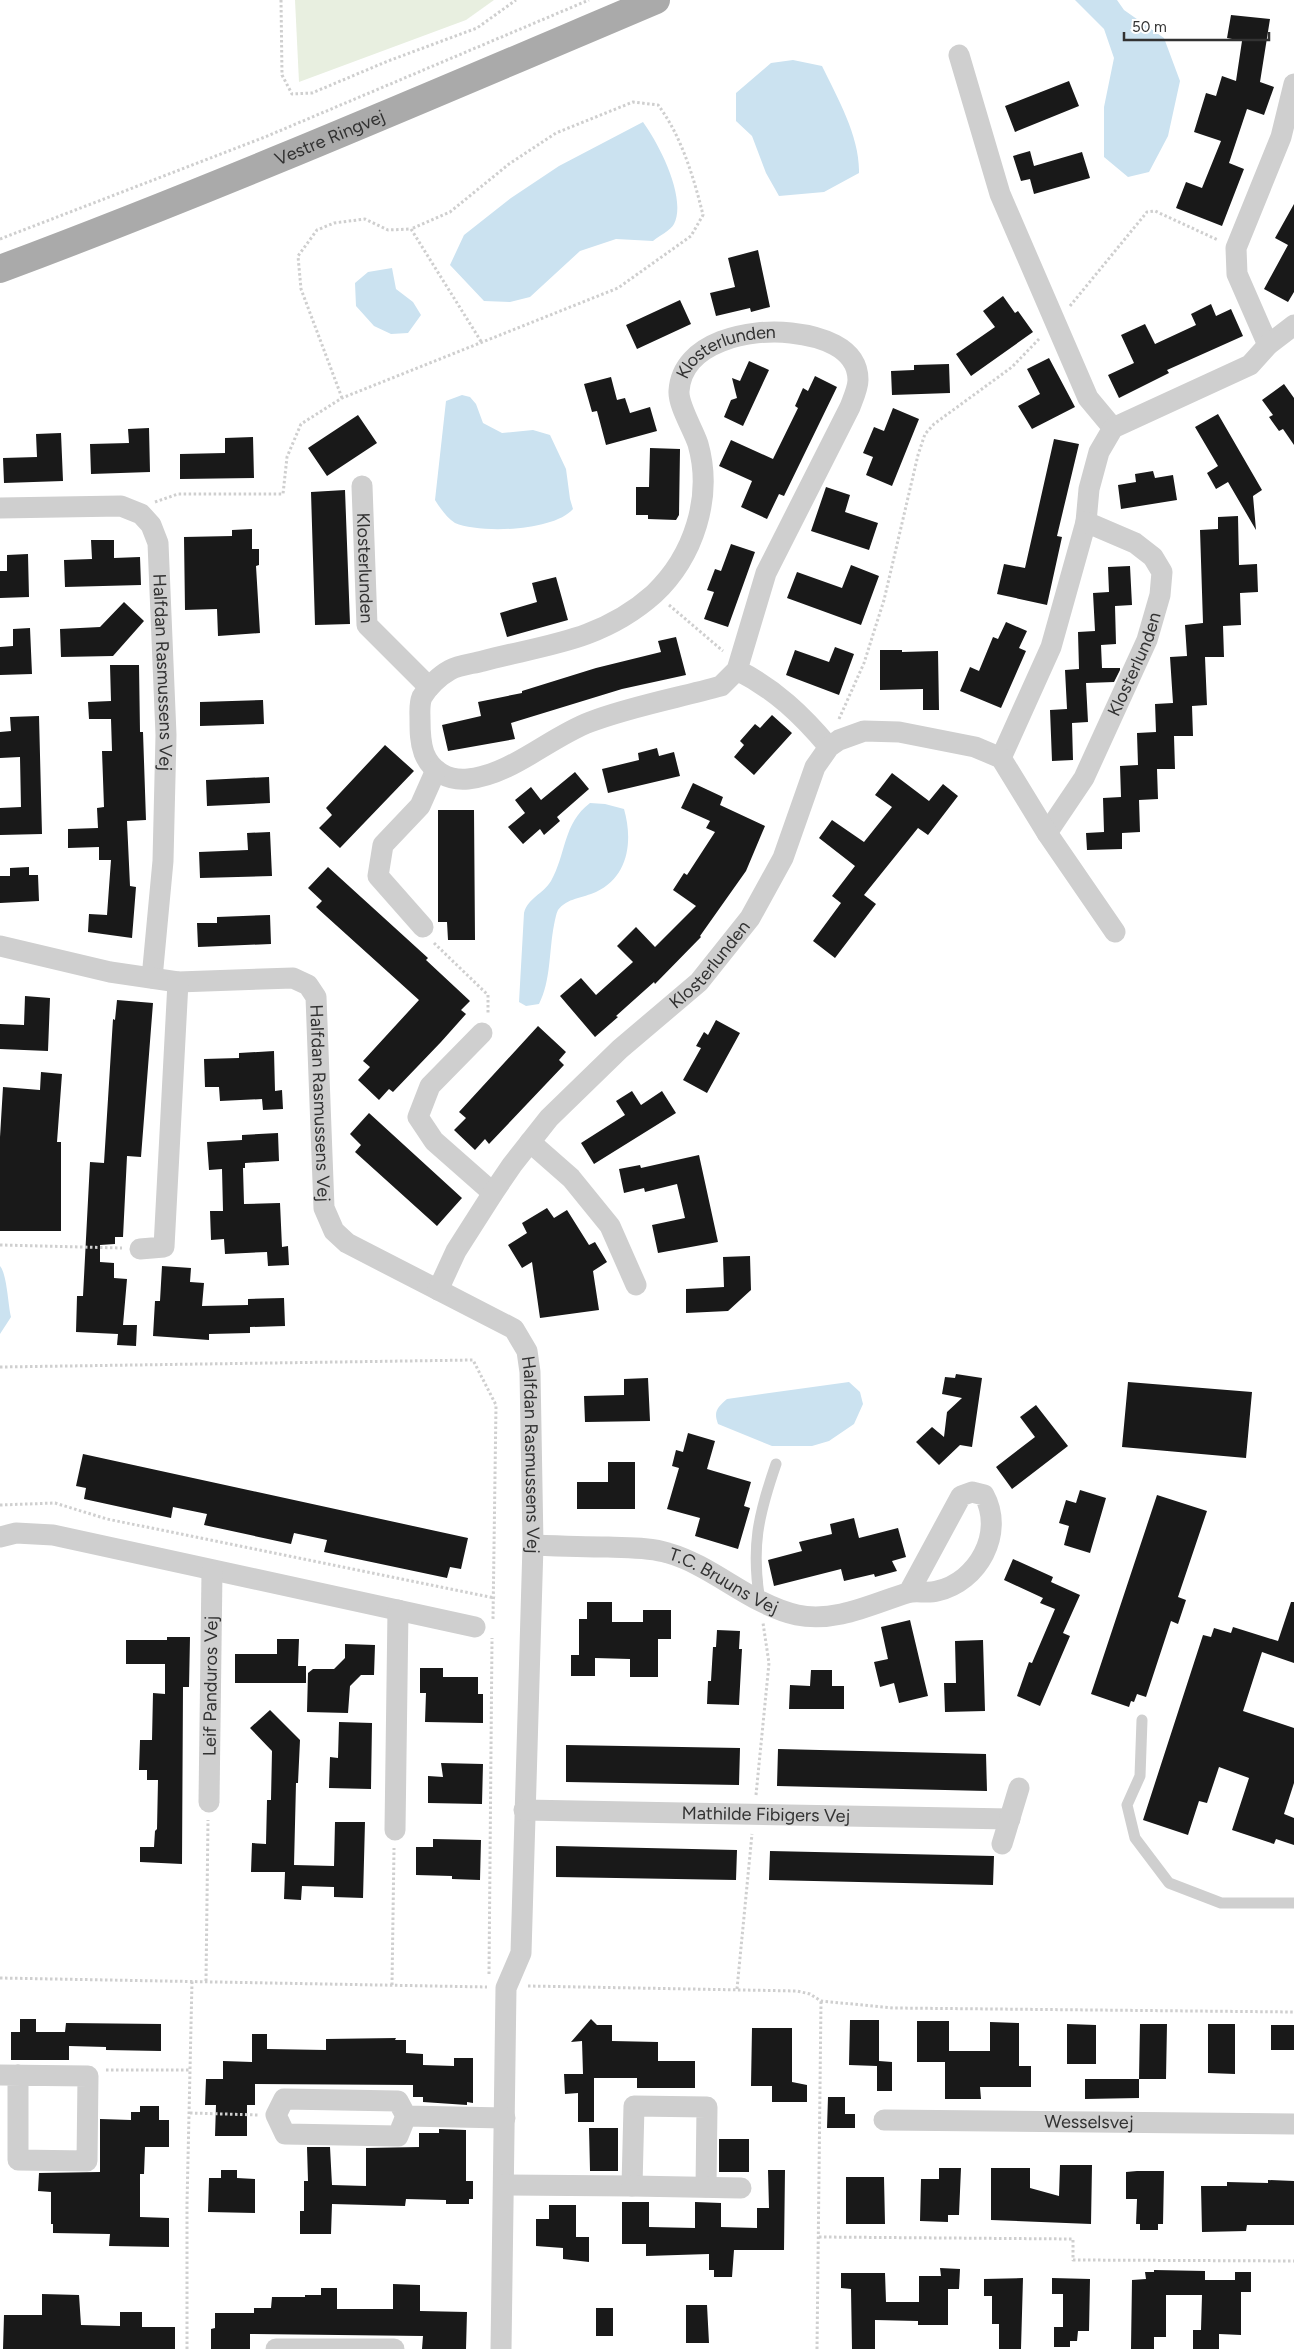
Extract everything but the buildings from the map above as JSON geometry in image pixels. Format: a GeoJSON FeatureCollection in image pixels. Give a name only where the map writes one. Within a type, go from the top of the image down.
{"type":"FeatureCollection","features":[{"type":"Feature","properties":{"kind":"main road","name":"Vestre Ringvej"},"geometry":{"type":"LineString","coordinates":[[0,269],[80,239],[308,147],[656,0]]}},
{"type":"Feature","properties":{"kind":"street"},"geometry":{"type":"LineString","coordinates":[[959,55],[1000,194],[1054,324],[1088,398],[1113,428]]}},
{"type":"Feature","properties":{"kind":"street"},"geometry":{"type":"LineString","coordinates":[[1268,345],[1237,274],[1236,248],[1281,137],[1294,84]]}},
{"type":"Feature","properties":{"kind":"street"},"geometry":{"type":"LineString","coordinates":[[1116,932],[1047,833],[1001,758],[1051,647],[1086,522],[1089,489],[1099,452],[1113,428],[1250,365],[1268,345],[1294,325]]}},
{"type":"Feature","properties":{"kind":"street","name":"Klosterlunden"},"geometry":{"type":"LineString","coordinates":[[362,486],[367,625],[429,686],[451,669],[587,634],[633,611],[655,593],[678,567],[702,510],[703,477],[698,445],[678,395],[681,376],[692,359],[713,345],[747,333],[775,331],[806,334],[837,345],[852,359],[858,380],[853,398],[766,573],[737,670]]}},
{"type":"Feature","properties":{"kind":"street"},"geometry":{"type":"LineString","coordinates":[[0,508],[121,506],[142,514]]}},
{"type":"Feature","properties":{"kind":"street","name":"Halfdan Rasmussens Vej"},"geometry":{"type":"LineString","coordinates":[[142,514],[151,525],[158,543],[166,735],[164,861],[152,978]]}},
{"type":"Feature","properties":{"kind":"street","name":"Klosterlunden"},"geometry":{"type":"LineString","coordinates":[[1047,833],[1084,778],[1147,640],[1160,595],[1162,572],[1152,557],[1135,543],[1086,522]]}},
{"type":"Feature","properties":{"kind":"street"},"geometry":{"type":"LineString","coordinates":[[429,686],[420,700],[420,744],[428,763],[444,777],[467,780],[496,772],[553,739],[590,722],[722,686],[737,670],[760,682],[792,706],[829,747]]}},
{"type":"Feature","properties":{"kind":"street","name":"Klosterlunden"},"geometry":{"type":"LineString","coordinates":[[438,1290],[456,1251],[493,1194],[549,1118],[620,1049],[699,982],[750,918],[783,858],[815,767],[829,747],[839,740],[864,731],[899,732],[976,747],[1001,758]]}},
{"type":"Feature","properties":{"kind":"street"},"geometry":{"type":"LineString","coordinates":[[423,927],[378,876],[383,846],[420,806],[436,770]]}},
{"type":"Feature","properties":{"kind":"street","name":"Halfdan Rasmussens Vej"},"geometry":{"type":"LineString","coordinates":[[0,946],[110,972],[178,982],[293,978],[308,985],[316,998],[324,1208],[334,1231],[346,1243],[514,1329],[527,1352],[530,1372],[532,1545],[521,1953],[498,1988]]}},
{"type":"Feature","properties":{"kind":"street"},"geometry":{"type":"LineString","coordinates":[[140,1249],[164,1247],[178,982]]}},
{"type":"Feature","properties":{"kind":"street"},"geometry":{"type":"LineString","coordinates":[[482,1033],[430,1086],[418,1117],[434,1141],[493,1194]]}},
{"type":"Feature","properties":{"kind":"street"},"geometry":{"type":"LineString","coordinates":[[530,1142],[571,1178],[610,1226],[636,1285]]}},
{"type":"Feature","properties":{"kind":"street","name":"T.C. Bruuns Vej"},"geometry":{"type":"LineString","coordinates":[[532,1545],[640,1548],[668,1553],[690,1562],[760,1602],[797,1615],[825,1618],[874,1605],[909,1592],[936,1592],[964,1581],[982,1560],[992,1528],[990,1505],[984,1495],[972,1492],[961,1496],[909,1592]]}},
{"type":"Feature","properties":{"kind":"street"},"geometry":{"type":"LineString","coordinates":[[0,1537],[16,1533],[53,1535],[486,1630]]}},
{"type":"Feature","properties":{"kind":"street","name":"Leif Panduros Vej"},"geometry":{"type":"LineString","coordinates":[[209,1802],[212,1571]]}},
{"type":"Feature","properties":{"kind":"street"},"geometry":{"type":"LineString","coordinates":[[395,1830],[398,1610]]}},
{"type":"Feature","properties":{"kind":"street"},"geometry":{"type":"LineString","coordinates":[[1002,1844],[1019,1788]]}},
{"type":"Feature","properties":{"kind":"street","name":"Mathilde Fibigers Vej"},"geometry":{"type":"LineString","coordinates":[[524,1810],[1010,1819]]}},
{"type":"Feature","properties":{"kind":"street"},"geometry":{"type":"LineString","coordinates":[[498,1988],[505,2118],[501,2349]]}},
{"type":"Feature","properties":{"kind":"street"},"geometry":{"type":"LineString","coordinates":[[9,2075],[88,2076],[87,2161],[18,2160],[9,2075]]}},
{"type":"Feature","properties":{"kind":"street"},"geometry":{"type":"LineString","coordinates":[[284,2098],[398,2102],[406,2116],[398,2136],[285,2134],[276,2116],[284,2098]]}},
{"type":"Feature","properties":{"kind":"street"},"geometry":{"type":"LineString","coordinates":[[632,2186],[634,2106],[688,2106],[707,2107],[706,2187]]}},
{"type":"Feature","properties":{"kind":"street"},"geometry":{"type":"LineString","coordinates":[[406,2116],[505,2118]]}},
{"type":"Feature","properties":{"kind":"street","name":"Wesselsvej"},"geometry":{"type":"LineString","coordinates":[[884,2120],[1294,2124]]}},
{"type":"Feature","properties":{"kind":"street"},"geometry":{"type":"LineString","coordinates":[[504,2185],[741,2188]]}},
{"type":"Feature","properties":{"kind":"street"},"geometry":{"type":"LineString","coordinates":[[276,2349],[394,2349]]}},
{"type":"Feature","properties":{"kind":"lane"},"geometry":{"type":"LineString","coordinates":[[760,1602],[755,1572],[755,1538],[763,1502],[776,1464]]}},
{"type":"Feature","properties":{"kind":"lane"},"geometry":{"type":"LineString","coordinates":[[1142,1720],[1140,1776],[1127,1805],[1135,1838],[1168,1883],[1222,1904],[1294,1902]]}},
{"type":"Feature","properties":{"kind":"path"},"geometry":{"type":"LineString","coordinates":[[281,0],[282,75],[292,94],[312,93],[388,61],[477,28],[516,0]]}},
{"type":"Feature","properties":{"kind":"path"},"geometry":{"type":"LineString","coordinates":[[0,239],[265,137],[589,0]]}},
{"type":"Feature","properties":{"kind":"path"},"geometry":{"type":"LineString","coordinates":[[142,514],[155,502],[178,494],[283,494],[286,457],[301,424],[342,398],[618,288],[691,236],[703,214],[698,195],[671,122],[658,105],[633,102],[556,133],[509,164],[450,212],[411,229],[388,230],[365,219],[334,223],[317,230],[298,256],[301,289],[342,398]]}},
{"type":"Feature","properties":{"kind":"path"},"geometry":{"type":"LineString","coordinates":[[829,747],[834,728],[864,663],[884,600],[918,455],[925,434],[934,424],[1012,367],[1054,324],[1147,212],[1156,211],[1236,248]]}},
{"type":"Feature","properties":{"kind":"path"},"geometry":{"type":"LineString","coordinates":[[411,229],[482,343]]}},
{"type":"Feature","properties":{"kind":"path"},"geometry":{"type":"LineString","coordinates":[[655,593],[732,659],[737,670]]}},
{"type":"Feature","properties":{"kind":"path"},"geometry":{"type":"LineString","coordinates":[[423,927],[427,937],[488,995],[488,1025],[482,1033]]}},
{"type":"Feature","properties":{"kind":"path"},"geometry":{"type":"LineString","coordinates":[[0,1245],[140,1249]]}},
{"type":"Feature","properties":{"kind":"path"},"geometry":{"type":"LineString","coordinates":[[0,1367],[473,1360],[496,1405],[495,1598],[486,1630],[498,1988]]}},
{"type":"Feature","properties":{"kind":"path"},"geometry":{"type":"LineString","coordinates":[[0,1505],[55,1503],[107,1519],[495,1598]]}},
{"type":"Feature","properties":{"kind":"path"},"geometry":{"type":"LineString","coordinates":[[206,1981],[209,1802]]}},
{"type":"Feature","properties":{"kind":"path"},"geometry":{"type":"LineString","coordinates":[[392,1985],[395,1830]]}},
{"type":"Feature","properties":{"kind":"path"},"geometry":{"type":"LineString","coordinates":[[0,1978],[498,1988],[514,1986],[797,1991],[810,1994],[821,2001],[893,2008],[1294,2012]]}},
{"type":"Feature","properties":{"kind":"path"},"geometry":{"type":"LineString","coordinates":[[186,2349],[192,1981]]}},
{"type":"Feature","properties":{"kind":"path"},"geometry":{"type":"LineString","coordinates":[[818,2349],[821,2001]]}},
{"type":"Feature","properties":{"kind":"path"},"geometry":{"type":"LineString","coordinates":[[88,2076],[96,2070],[190,2070]]}},
{"type":"Feature","properties":{"kind":"path"},"geometry":{"type":"LineString","coordinates":[[190,2114],[276,2116]]}},
{"type":"Feature","properties":{"kind":"path"},"geometry":{"type":"LineString","coordinates":[[819,2237],[1073,2239],[1073,2260],[1294,2262]]}},
{"type":"Feature","properties":{"kind":"green space"},"geometry":{"type":"Polygon","coordinates":[[[295,0],[494,0],[466,20],[299,82],[295,0]]]}},
{"type":"Feature","properties":{"kind":"water"},"geometry":{"type":"Polygon","coordinates":[[[1075,0],[1117,0],[1124,10],[1164,38],[1180,81],[1168,136],[1149,172],[1128,177],[1104,157],[1104,107],[1114,58],[1104,29],[1075,0]]]}},
{"type":"Feature","properties":{"kind":"water"},"geometry":{"type":"Polygon","coordinates":[[[793,60],[822,66],[852,132],[856,146],[859,173],[824,192],[779,196],[766,173],[752,136],[736,121],[736,93],[771,63],[793,60]]]}},
{"type":"Feature","properties":{"kind":"water"},"geometry":{"type":"Polygon","coordinates":[[[643,122],[663,157],[674,186],[677,213],[674,224],[668,231],[653,241],[616,239],[580,251],[530,297],[510,302],[484,301],[450,265],[464,235],[511,198],[559,166],[643,122]]]}},
{"type":"Feature","properties":{"kind":"water"},"geometry":{"type":"Polygon","coordinates":[[[392,268],[396,289],[413,302],[421,315],[408,333],[391,334],[374,326],[356,306],[355,283],[368,272],[392,268]]]}},
{"type":"Feature","properties":{"kind":"water"},"geometry":{"type":"Polygon","coordinates":[[[462,395],[470,397],[476,404],[483,423],[502,433],[533,430],[550,435],[566,469],[573,509],[564,516],[550,522],[534,526],[499,529],[482,529],[467,526],[455,523],[446,516],[435,500],[446,401],[462,395]]]}},
{"type":"Feature","properties":{"kind":"water"},"geometry":{"type":"Polygon","coordinates":[[[590,803],[605,804],[624,809],[628,833],[626,856],[616,877],[607,885],[596,892],[566,903],[558,910],[552,935],[548,975],[543,995],[539,1004],[526,1006],[519,1002],[524,913],[532,900],[551,881],[575,820],[590,803]]]}},
{"type":"Feature","properties":{"kind":"water"},"geometry":{"type":"Polygon","coordinates":[[[0,1266],[6,1282],[11,1317],[0,1334],[0,1266]]]}},
{"type":"Feature","properties":{"kind":"water"},"geometry":{"type":"Polygon","coordinates":[[[849,1382],[860,1392],[863,1404],[854,1424],[829,1441],[812,1446],[772,1446],[718,1424],[716,1412],[727,1399],[849,1382]]]}}]}
